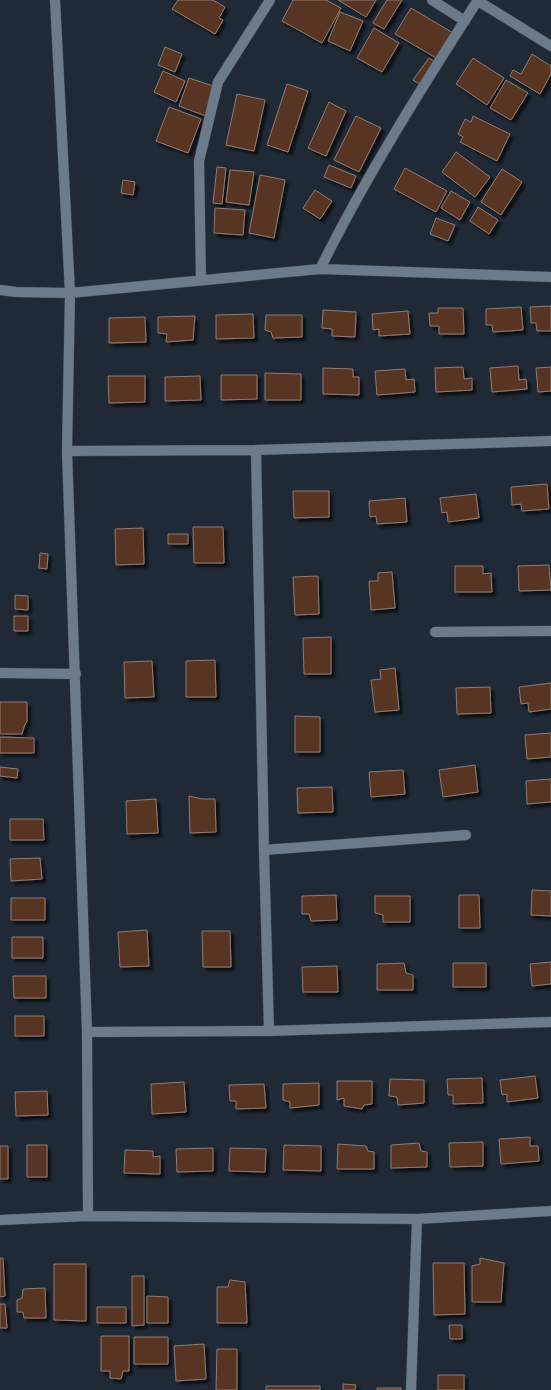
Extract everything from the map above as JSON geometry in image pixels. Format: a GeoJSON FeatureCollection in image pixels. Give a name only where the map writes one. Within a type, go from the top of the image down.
{"type":"FeatureCollection","features":[{"type":"Feature","properties":{"kind":"street"},"geometry":{"type":"LineString","coordinates":[[55,0],[70,293],[67,451],[76,674],[87,1032],[88,1216]]}},
{"type":"Feature","properties":{"kind":"street"},"geometry":{"type":"LineString","coordinates":[[201,280],[199,161],[218,82],[270,0]]}},
{"type":"Feature","properties":{"kind":"street"},"geometry":{"type":"LineString","coordinates":[[432,0],[465,21]]}},
{"type":"Feature","properties":{"kind":"street"},"geometry":{"type":"LineString","coordinates":[[320,269],[369,176],[478,0],[551,46]]}},
{"type":"Feature","properties":{"kind":"street"},"geometry":{"type":"LineString","coordinates":[[0,290],[16,292],[70,293],[320,269],[551,277]]}},
{"type":"Feature","properties":{"kind":"street"},"geometry":{"type":"LineString","coordinates":[[67,451],[256,450],[551,441]]}},
{"type":"Feature","properties":{"kind":"street"},"geometry":{"type":"LineString","coordinates":[[256,450],[269,1031]]}},
{"type":"Feature","properties":{"kind":"street"},"geometry":{"type":"LineString","coordinates":[[435,632],[551,631]]}},
{"type":"Feature","properties":{"kind":"street"},"geometry":{"type":"LineString","coordinates":[[0,673],[76,674]]}},
{"type":"Feature","properties":{"kind":"street"},"geometry":{"type":"LineString","coordinates":[[264,850],[466,835]]}},
{"type":"Feature","properties":{"kind":"street"},"geometry":{"type":"LineString","coordinates":[[87,1032],[269,1031],[551,1022]]}},
{"type":"Feature","properties":{"kind":"street"},"geometry":{"type":"LineString","coordinates":[[0,1220],[88,1216],[417,1219],[551,1211]]}},
{"type":"Feature","properties":{"kind":"street"},"geometry":{"type":"LineString","coordinates":[[411,1390],[417,1219]]}},
{"type":"Feature","properties":{"kind":"building"},"geometry":{"type":"Polygon","coordinates":[[[178,0],[213,0],[225,7],[219,18],[223,20],[215,34],[172,9],[178,0]]]}},
{"type":"Feature","properties":{"kind":"building"},"geometry":{"type":"Polygon","coordinates":[[[293,0],[326,0],[341,8],[322,43],[282,21],[293,0]]]}},
{"type":"Feature","properties":{"kind":"building"},"geometry":{"type":"Polygon","coordinates":[[[338,0],[376,0],[366,17],[338,0]]]}},
{"type":"Feature","properties":{"kind":"building"},"geometry":{"type":"Polygon","coordinates":[[[387,0],[402,0],[384,29],[373,23],[387,0]]]}},
{"type":"Feature","properties":{"kind":"building"},"geometry":{"type":"Polygon","coordinates":[[[411,8],[453,33],[438,59],[395,34],[411,8]]]}},
{"type":"Feature","properties":{"kind":"building"},"geometry":{"type":"Polygon","coordinates":[[[340,12],[363,21],[350,51],[328,41],[340,12]]]}},
{"type":"Feature","properties":{"kind":"building"},"geometry":{"type":"Polygon","coordinates":[[[374,28],[399,43],[382,72],[357,58],[374,28]]]}},
{"type":"Feature","properties":{"kind":"building"},"geometry":{"type":"Polygon","coordinates":[[[165,47],[182,54],[175,72],[158,65],[165,47]]]}},
{"type":"Feature","properties":{"kind":"building"},"geometry":{"type":"Polygon","coordinates":[[[532,54],[551,66],[551,74],[540,94],[510,76],[513,70],[521,74],[532,54]]]}},
{"type":"Feature","properties":{"kind":"building"},"geometry":{"type":"Polygon","coordinates":[[[429,58],[435,62],[419,84],[413,80],[429,58]]]}},
{"type":"Feature","properties":{"kind":"building"},"geometry":{"type":"Polygon","coordinates":[[[473,58],[504,78],[487,105],[456,84],[473,58]]]}},
{"type":"Feature","properties":{"kind":"building"},"geometry":{"type":"Polygon","coordinates":[[[163,71],[185,81],[176,102],[154,92],[163,71]]]}},
{"type":"Feature","properties":{"kind":"building"},"geometry":{"type":"Polygon","coordinates":[[[189,78],[216,87],[206,116],[179,106],[189,78]]]}},
{"type":"Feature","properties":{"kind":"building"},"geometry":{"type":"Polygon","coordinates":[[[506,80],[528,93],[511,120],[490,108],[506,80]]]}},
{"type":"Feature","properties":{"kind":"building"},"geometry":{"type":"Polygon","coordinates":[[[287,84],[308,91],[288,152],[267,145],[287,84]]]}},
{"type":"Feature","properties":{"kind":"building"},"geometry":{"type":"Polygon","coordinates":[[[237,94],[265,100],[254,151],[226,145],[237,94]]]}},
{"type":"Feature","properties":{"kind":"building"},"geometry":{"type":"Polygon","coordinates":[[[329,102],[346,111],[326,156],[308,148],[329,102]]]}},
{"type":"Feature","properties":{"kind":"building"},"geometry":{"type":"Polygon","coordinates":[[[169,107],[201,119],[188,153],[156,141],[169,107]]]}},
{"type":"Feature","properties":{"kind":"building"},"geometry":{"type":"Polygon","coordinates":[[[356,116],[381,128],[359,172],[334,160],[356,116]]]}},
{"type":"Feature","properties":{"kind":"building"},"geometry":{"type":"Polygon","coordinates":[[[473,116],[510,134],[497,161],[460,142],[463,137],[458,134],[465,119],[471,122],[473,116]]]}},
{"type":"Feature","properties":{"kind":"building"},"geometry":{"type":"Polygon","coordinates":[[[456,152],[490,177],[475,197],[442,172],[456,152]]]}},
{"type":"Feature","properties":{"kind":"building"},"geometry":{"type":"Polygon","coordinates":[[[329,165],[356,176],[351,188],[324,177],[329,165]]]}},
{"type":"Feature","properties":{"kind":"building"},"geometry":{"type":"Polygon","coordinates":[[[217,167],[226,168],[222,204],[213,203],[217,167]]]}},
{"type":"Feature","properties":{"kind":"building"},"geometry":{"type":"Polygon","coordinates":[[[405,168],[447,191],[436,212],[394,189],[405,168]]]}},
{"type":"Feature","properties":{"kind":"building"},"geometry":{"type":"Polygon","coordinates":[[[502,169],[522,182],[501,215],[481,202],[502,169]]]}},
{"type":"Feature","properties":{"kind":"building"},"geometry":{"type":"Polygon","coordinates":[[[230,170],[254,172],[249,205],[226,202],[230,170]]]}},
{"type":"Feature","properties":{"kind":"building"},"geometry":{"type":"Polygon","coordinates":[[[260,175],[285,180],[274,238],[249,233],[260,175]]]}},
{"type":"Feature","properties":{"kind":"building"},"geometry":{"type":"Polygon","coordinates":[[[123,180],[135,182],[133,195],[121,193],[123,180]]]}},
{"type":"Feature","properties":{"kind":"building"},"geometry":{"type":"Polygon","coordinates":[[[315,190],[332,201],[320,219],[303,208],[315,190]]]}},
{"type":"Feature","properties":{"kind":"building"},"geometry":{"type":"Polygon","coordinates":[[[451,191],[470,202],[460,220],[441,208],[451,191]]]}},
{"type":"Feature","properties":{"kind":"building"},"geometry":{"type":"Polygon","coordinates":[[[478,207],[498,220],[489,234],[470,221],[478,207]]]}},
{"type":"Feature","properties":{"kind":"building"},"geometry":{"type":"Polygon","coordinates":[[[215,208],[245,210],[243,235],[214,233],[215,208]]]}},
{"type":"Feature","properties":{"kind":"building"},"geometry":{"type":"Polygon","coordinates":[[[436,218],[455,225],[448,241],[430,234],[436,218]]]}},
{"type":"Feature","properties":{"kind":"building"},"geometry":{"type":"Polygon","coordinates":[[[551,306],[551,331],[537,331],[536,323],[531,323],[530,307],[551,306]]]}},
{"type":"Feature","properties":{"kind":"building"},"geometry":{"type":"Polygon","coordinates":[[[521,307],[523,330],[493,332],[492,325],[486,325],[486,309],[521,307]]]}},
{"type":"Feature","properties":{"kind":"building"},"geometry":{"type":"Polygon","coordinates":[[[438,308],[463,308],[464,334],[439,334],[439,326],[430,326],[429,313],[438,313],[438,308]]]}},
{"type":"Feature","properties":{"kind":"building"},"geometry":{"type":"Polygon","coordinates":[[[323,310],[356,312],[355,337],[332,336],[332,329],[322,328],[323,310]]]}},
{"type":"Feature","properties":{"kind":"building"},"geometry":{"type":"Polygon","coordinates":[[[408,311],[410,334],[379,336],[379,329],[373,330],[372,314],[408,311]]]}},
{"type":"Feature","properties":{"kind":"building"},"geometry":{"type":"Polygon","coordinates":[[[253,314],[254,338],[216,339],[216,315],[253,314]]]}},
{"type":"Feature","properties":{"kind":"building"},"geometry":{"type":"Polygon","coordinates":[[[266,315],[302,315],[302,337],[273,338],[271,332],[265,330],[266,315]]]}},
{"type":"Feature","properties":{"kind":"building"},"geometry":{"type":"Polygon","coordinates":[[[195,316],[193,340],[166,342],[167,334],[158,333],[158,317],[195,316]]]}},
{"type":"Feature","properties":{"kind":"building"},"geometry":{"type":"Polygon","coordinates":[[[145,317],[146,342],[109,343],[109,318],[145,317]]]}},
{"type":"Feature","properties":{"kind":"building"},"geometry":{"type":"Polygon","coordinates":[[[518,366],[519,380],[526,379],[527,389],[492,392],[490,368],[518,366]]]}},
{"type":"Feature","properties":{"kind":"building"},"geometry":{"type":"Polygon","coordinates":[[[463,367],[464,379],[472,378],[472,390],[436,392],[435,368],[463,367]]]}},
{"type":"Feature","properties":{"kind":"building"},"geometry":{"type":"Polygon","coordinates":[[[551,367],[551,391],[538,392],[536,368],[551,367]]]}},
{"type":"Feature","properties":{"kind":"building"},"geometry":{"type":"Polygon","coordinates":[[[323,368],[353,369],[353,377],[359,377],[359,395],[323,394],[323,368]]]}},
{"type":"Feature","properties":{"kind":"building"},"geometry":{"type":"Polygon","coordinates":[[[405,369],[406,380],[414,379],[415,392],[377,395],[375,371],[405,369]]]}},
{"type":"Feature","properties":{"kind":"building"},"geometry":{"type":"Polygon","coordinates":[[[265,373],[301,374],[301,400],[265,400],[265,373]]]}},
{"type":"Feature","properties":{"kind":"building"},"geometry":{"type":"Polygon","coordinates":[[[221,375],[257,375],[257,399],[221,400],[221,375]]]}},
{"type":"Feature","properties":{"kind":"building"},"geometry":{"type":"Polygon","coordinates":[[[108,376],[145,376],[145,402],[109,403],[108,376]]]}},
{"type":"Feature","properties":{"kind":"building"},"geometry":{"type":"Polygon","coordinates":[[[200,376],[201,400],[165,401],[165,377],[200,376]]]}},
{"type":"Feature","properties":{"kind":"building"},"geometry":{"type":"Polygon","coordinates":[[[547,484],[549,509],[522,511],[521,504],[512,505],[511,487],[547,484]]]}},
{"type":"Feature","properties":{"kind":"building"},"geometry":{"type":"Polygon","coordinates":[[[293,491],[329,491],[329,517],[294,518],[293,491]]]}},
{"type":"Feature","properties":{"kind":"building"},"geometry":{"type":"Polygon","coordinates":[[[476,494],[479,518],[448,522],[447,512],[442,513],[440,498],[476,494]]]}},
{"type":"Feature","properties":{"kind":"building"},"geometry":{"type":"Polygon","coordinates":[[[405,498],[407,522],[377,524],[376,516],[370,517],[369,501],[405,498]]]}},
{"type":"Feature","properties":{"kind":"building"},"geometry":{"type":"Polygon","coordinates":[[[193,527],[223,527],[224,563],[194,563],[193,527]]]}},
{"type":"Feature","properties":{"kind":"building"},"geometry":{"type":"Polygon","coordinates":[[[143,528],[144,564],[116,565],[115,529],[143,528]]]}},
{"type":"Feature","properties":{"kind":"building"},"geometry":{"type":"Polygon","coordinates":[[[168,534],[188,534],[188,544],[168,544],[168,534]]]}},
{"type":"Feature","properties":{"kind":"building"},"geometry":{"type":"Polygon","coordinates":[[[40,553],[48,554],[47,569],[39,568],[40,553]]]}},
{"type":"Feature","properties":{"kind":"building"},"geometry":{"type":"Polygon","coordinates":[[[549,565],[551,590],[519,591],[518,566],[549,565]]]}},
{"type":"Feature","properties":{"kind":"building"},"geometry":{"type":"Polygon","coordinates":[[[455,566],[483,566],[483,574],[491,573],[492,592],[455,592],[455,566]]]}},
{"type":"Feature","properties":{"kind":"building"},"geometry":{"type":"Polygon","coordinates":[[[392,572],[395,608],[371,610],[369,581],[378,581],[378,573],[392,572]]]}},
{"type":"Feature","properties":{"kind":"building"},"geometry":{"type":"Polygon","coordinates":[[[318,576],[319,614],[295,615],[293,577],[318,576]]]}},
{"type":"Feature","properties":{"kind":"building"},"geometry":{"type":"Polygon","coordinates":[[[15,595],[28,596],[28,610],[15,609],[15,595]]]}},
{"type":"Feature","properties":{"kind":"building"},"geometry":{"type":"Polygon","coordinates":[[[14,616],[28,616],[28,631],[14,631],[14,616]]]}},
{"type":"Feature","properties":{"kind":"building"},"geometry":{"type":"Polygon","coordinates":[[[331,637],[331,674],[304,674],[303,638],[331,637]]]}},
{"type":"Feature","properties":{"kind":"building"},"geometry":{"type":"Polygon","coordinates":[[[215,660],[216,697],[186,697],[186,661],[215,660]]]}},
{"type":"Feature","properties":{"kind":"building"},"geometry":{"type":"Polygon","coordinates":[[[152,661],[154,697],[125,698],[124,662],[152,661]]]}},
{"type":"Feature","properties":{"kind":"building"},"geometry":{"type":"Polygon","coordinates":[[[395,668],[399,710],[375,712],[371,680],[381,679],[380,670],[395,668]]]}},
{"type":"Feature","properties":{"kind":"building"},"geometry":{"type":"Polygon","coordinates":[[[551,683],[551,709],[529,712],[528,703],[521,704],[519,687],[551,683]]]}},
{"type":"Feature","properties":{"kind":"building"},"geometry":{"type":"Polygon","coordinates":[[[490,687],[491,713],[457,714],[456,688],[490,687]]]}},
{"type":"Feature","properties":{"kind":"building"},"geometry":{"type":"Polygon","coordinates":[[[0,702],[27,702],[27,722],[22,734],[0,734],[0,702]]]}},
{"type":"Feature","properties":{"kind":"building"},"geometry":{"type":"Polygon","coordinates":[[[295,716],[320,717],[320,752],[295,752],[295,716]]]}},
{"type":"Feature","properties":{"kind":"building"},"geometry":{"type":"Polygon","coordinates":[[[551,733],[551,757],[527,759],[525,735],[551,733]]]}},
{"type":"Feature","properties":{"kind":"building"},"geometry":{"type":"Polygon","coordinates":[[[0,737],[34,738],[34,753],[0,753],[0,737]]]}},
{"type":"Feature","properties":{"kind":"building"},"geometry":{"type":"Polygon","coordinates":[[[475,765],[478,792],[443,797],[439,770],[475,765]]]}},
{"type":"Feature","properties":{"kind":"building"},"geometry":{"type":"Polygon","coordinates":[[[0,767],[18,769],[17,778],[0,776],[0,767]]]}},
{"type":"Feature","properties":{"kind":"building"},"geometry":{"type":"Polygon","coordinates":[[[403,770],[405,794],[371,797],[369,772],[403,770]]]}},
{"type":"Feature","properties":{"kind":"building"},"geometry":{"type":"Polygon","coordinates":[[[551,779],[551,802],[527,804],[526,781],[551,779]]]}},
{"type":"Feature","properties":{"kind":"building"},"geometry":{"type":"Polygon","coordinates":[[[332,787],[333,812],[298,813],[297,788],[332,787]]]}},
{"type":"Feature","properties":{"kind":"building"},"geometry":{"type":"Polygon","coordinates":[[[189,796],[202,799],[215,799],[216,832],[190,833],[189,796]]]}},
{"type":"Feature","properties":{"kind":"building"},"geometry":{"type":"Polygon","coordinates":[[[156,799],[158,833],[127,834],[126,801],[156,799]]]}},
{"type":"Feature","properties":{"kind":"building"},"geometry":{"type":"Polygon","coordinates":[[[10,819],[43,819],[44,840],[10,840],[10,819]]]}},
{"type":"Feature","properties":{"kind":"building"},"geometry":{"type":"Polygon","coordinates":[[[40,858],[42,879],[11,881],[10,859],[40,858]]]}},
{"type":"Feature","properties":{"kind":"building"},"geometry":{"type":"Polygon","coordinates":[[[532,890],[551,891],[551,916],[531,915],[532,890]]]}},
{"type":"Feature","properties":{"kind":"building"},"geometry":{"type":"Polygon","coordinates":[[[336,895],[337,920],[311,921],[309,914],[302,914],[302,896],[336,895]]]}},
{"type":"Feature","properties":{"kind":"building"},"geometry":{"type":"Polygon","coordinates":[[[459,895],[479,895],[480,928],[459,928],[459,895]]]}},
{"type":"Feature","properties":{"kind":"building"},"geometry":{"type":"Polygon","coordinates":[[[375,896],[410,896],[410,922],[383,922],[383,915],[375,913],[375,896]]]}},
{"type":"Feature","properties":{"kind":"building"},"geometry":{"type":"Polygon","coordinates":[[[11,898],[45,898],[45,920],[11,920],[11,898]]]}},
{"type":"Feature","properties":{"kind":"building"},"geometry":{"type":"Polygon","coordinates":[[[147,930],[149,966],[120,967],[118,932],[147,930]]]}},
{"type":"Feature","properties":{"kind":"building"},"geometry":{"type":"Polygon","coordinates":[[[202,931],[230,931],[231,967],[203,967],[202,931]]]}},
{"type":"Feature","properties":{"kind":"building"},"geometry":{"type":"Polygon","coordinates":[[[12,937],[43,937],[43,958],[12,958],[12,937]]]}},
{"type":"Feature","properties":{"kind":"building"},"geometry":{"type":"Polygon","coordinates":[[[551,962],[551,984],[532,986],[530,964],[551,962]]]}},
{"type":"Feature","properties":{"kind":"building"},"geometry":{"type":"Polygon","coordinates":[[[404,963],[406,973],[413,975],[413,990],[377,990],[377,964],[404,963]]]}},
{"type":"Feature","properties":{"kind":"building"},"geometry":{"type":"Polygon","coordinates":[[[453,963],[486,963],[486,987],[453,987],[453,963]]]}},
{"type":"Feature","properties":{"kind":"building"},"geometry":{"type":"Polygon","coordinates":[[[337,966],[338,992],[303,992],[302,967],[337,966]]]}},
{"type":"Feature","properties":{"kind":"building"},"geometry":{"type":"Polygon","coordinates":[[[13,976],[46,976],[46,998],[14,998],[13,976]]]}},
{"type":"Feature","properties":{"kind":"building"},"geometry":{"type":"Polygon","coordinates":[[[15,1016],[44,1016],[44,1036],[15,1036],[15,1016]]]}},
{"type":"Feature","properties":{"kind":"building"},"geometry":{"type":"Polygon","coordinates":[[[535,1076],[538,1098],[507,1102],[507,1094],[502,1095],[500,1080],[535,1076]]]}},
{"type":"Feature","properties":{"kind":"building"},"geometry":{"type":"Polygon","coordinates":[[[482,1078],[483,1103],[453,1104],[453,1095],[448,1095],[447,1079],[482,1078]]]}},
{"type":"Feature","properties":{"kind":"building"},"geometry":{"type":"Polygon","coordinates":[[[390,1079],[424,1080],[424,1103],[398,1105],[397,1097],[389,1096],[390,1079]]]}},
{"type":"Feature","properties":{"kind":"building"},"geometry":{"type":"Polygon","coordinates":[[[337,1081],[372,1081],[372,1104],[364,1105],[362,1109],[344,1106],[344,1098],[337,1100],[337,1081]]]}},
{"type":"Feature","properties":{"kind":"building"},"geometry":{"type":"Polygon","coordinates":[[[184,1082],[186,1112],[152,1114],[151,1084],[184,1082]]]}},
{"type":"Feature","properties":{"kind":"building"},"geometry":{"type":"Polygon","coordinates":[[[319,1083],[319,1105],[290,1108],[290,1102],[283,1100],[283,1084],[319,1083]]]}},
{"type":"Feature","properties":{"kind":"building"},"geometry":{"type":"Polygon","coordinates":[[[264,1084],[266,1108],[236,1109],[236,1101],[230,1101],[229,1085],[264,1084]]]}},
{"type":"Feature","properties":{"kind":"building"},"geometry":{"type":"Polygon","coordinates":[[[47,1091],[48,1115],[16,1116],[15,1092],[47,1091]]]}},
{"type":"Feature","properties":{"kind":"building"},"geometry":{"type":"Polygon","coordinates":[[[530,1137],[530,1146],[538,1146],[539,1161],[501,1164],[499,1139],[530,1137]]]}},
{"type":"Feature","properties":{"kind":"building"},"geometry":{"type":"Polygon","coordinates":[[[483,1142],[483,1166],[450,1167],[449,1143],[483,1142]]]}},
{"type":"Feature","properties":{"kind":"building"},"geometry":{"type":"Polygon","coordinates":[[[419,1143],[421,1151],[427,1152],[427,1167],[391,1168],[391,1145],[419,1143]]]}},
{"type":"Feature","properties":{"kind":"building"},"geometry":{"type":"Polygon","coordinates":[[[338,1144],[366,1146],[368,1151],[374,1152],[374,1169],[337,1169],[338,1144]]]}},
{"type":"Feature","properties":{"kind":"building"},"geometry":{"type":"Polygon","coordinates":[[[27,1145],[47,1145],[47,1177],[27,1177],[27,1145]]]}},
{"type":"Feature","properties":{"kind":"building"},"geometry":{"type":"Polygon","coordinates":[[[284,1145],[321,1146],[321,1171],[283,1170],[284,1145]]]}},
{"type":"Feature","properties":{"kind":"building"},"geometry":{"type":"Polygon","coordinates":[[[0,1146],[8,1146],[8,1179],[0,1179],[0,1146]]]}},
{"type":"Feature","properties":{"kind":"building"},"geometry":{"type":"Polygon","coordinates":[[[213,1148],[213,1171],[177,1172],[176,1149],[213,1148]]]}},
{"type":"Feature","properties":{"kind":"building"},"geometry":{"type":"Polygon","coordinates":[[[230,1148],[266,1149],[265,1172],[229,1171],[230,1148]]]}},
{"type":"Feature","properties":{"kind":"building"},"geometry":{"type":"Polygon","coordinates":[[[125,1150],[153,1151],[153,1157],[160,1156],[160,1174],[124,1173],[125,1150]]]}},
{"type":"Feature","properties":{"kind":"building"},"geometry":{"type":"Polygon","coordinates":[[[0,1258],[3,1258],[5,1296],[0,1297],[0,1258]]]}},
{"type":"Feature","properties":{"kind":"building"},"geometry":{"type":"Polygon","coordinates":[[[480,1258],[504,1263],[501,1302],[472,1302],[472,1266],[480,1264],[480,1258]]]}},
{"type":"Feature","properties":{"kind":"building"},"geometry":{"type":"Polygon","coordinates":[[[433,1263],[464,1263],[465,1314],[434,1315],[433,1263]]]}},
{"type":"Feature","properties":{"kind":"building"},"geometry":{"type":"Polygon","coordinates":[[[54,1264],[86,1264],[86,1321],[54,1320],[54,1264]]]}},
{"type":"Feature","properties":{"kind":"building"},"geometry":{"type":"Polygon","coordinates":[[[132,1276],[144,1276],[144,1325],[132,1326],[132,1276]]]}},
{"type":"Feature","properties":{"kind":"building"},"geometry":{"type":"Polygon","coordinates":[[[230,1280],[245,1282],[247,1323],[217,1323],[217,1287],[228,1287],[230,1280]]]}},
{"type":"Feature","properties":{"kind":"building"},"geometry":{"type":"Polygon","coordinates":[[[45,1288],[46,1318],[24,1318],[23,1312],[17,1312],[17,1300],[22,1298],[23,1289],[45,1288]]]}},
{"type":"Feature","properties":{"kind":"building"},"geometry":{"type":"Polygon","coordinates":[[[147,1296],[168,1297],[168,1323],[147,1323],[147,1296]]]}},
{"type":"Feature","properties":{"kind":"building"},"geometry":{"type":"Polygon","coordinates":[[[0,1304],[5,1304],[7,1328],[0,1328],[0,1304]]]}},
{"type":"Feature","properties":{"kind":"building"},"geometry":{"type":"Polygon","coordinates":[[[97,1307],[126,1307],[126,1323],[97,1323],[97,1307]]]}},
{"type":"Feature","properties":{"kind":"building"},"geometry":{"type":"Polygon","coordinates":[[[449,1325],[462,1325],[462,1339],[450,1339],[449,1325]]]}},
{"type":"Feature","properties":{"kind":"building"},"geometry":{"type":"Polygon","coordinates":[[[101,1336],[129,1336],[129,1371],[123,1371],[121,1379],[110,1378],[110,1371],[101,1371],[101,1336]]]}},
{"type":"Feature","properties":{"kind":"building"},"geometry":{"type":"Polygon","coordinates":[[[134,1337],[168,1337],[168,1364],[134,1364],[134,1337]]]}},
{"type":"Feature","properties":{"kind":"building"},"geometry":{"type":"Polygon","coordinates":[[[204,1344],[206,1379],[176,1381],[174,1346],[204,1344]]]}},
{"type":"Feature","properties":{"kind":"building"},"geometry":{"type":"Polygon","coordinates":[[[217,1349],[237,1349],[237,1390],[216,1390],[217,1349]]]}},
{"type":"Feature","properties":{"kind":"building"},"geometry":{"type":"Polygon","coordinates":[[[438,1375],[464,1375],[464,1390],[438,1390],[438,1375]]]}},
{"type":"Feature","properties":{"kind":"building"},"geometry":{"type":"Polygon","coordinates":[[[343,1384],[356,1385],[355,1390],[343,1390],[343,1384]]]}},
{"type":"Feature","properties":{"kind":"building"},"geometry":{"type":"Polygon","coordinates":[[[266,1386],[320,1386],[320,1390],[266,1390],[266,1386]]]}},
{"type":"Feature","properties":{"kind":"building"},"geometry":{"type":"Polygon","coordinates":[[[377,1388],[401,1388],[401,1390],[377,1390],[377,1388]]]}}]}
